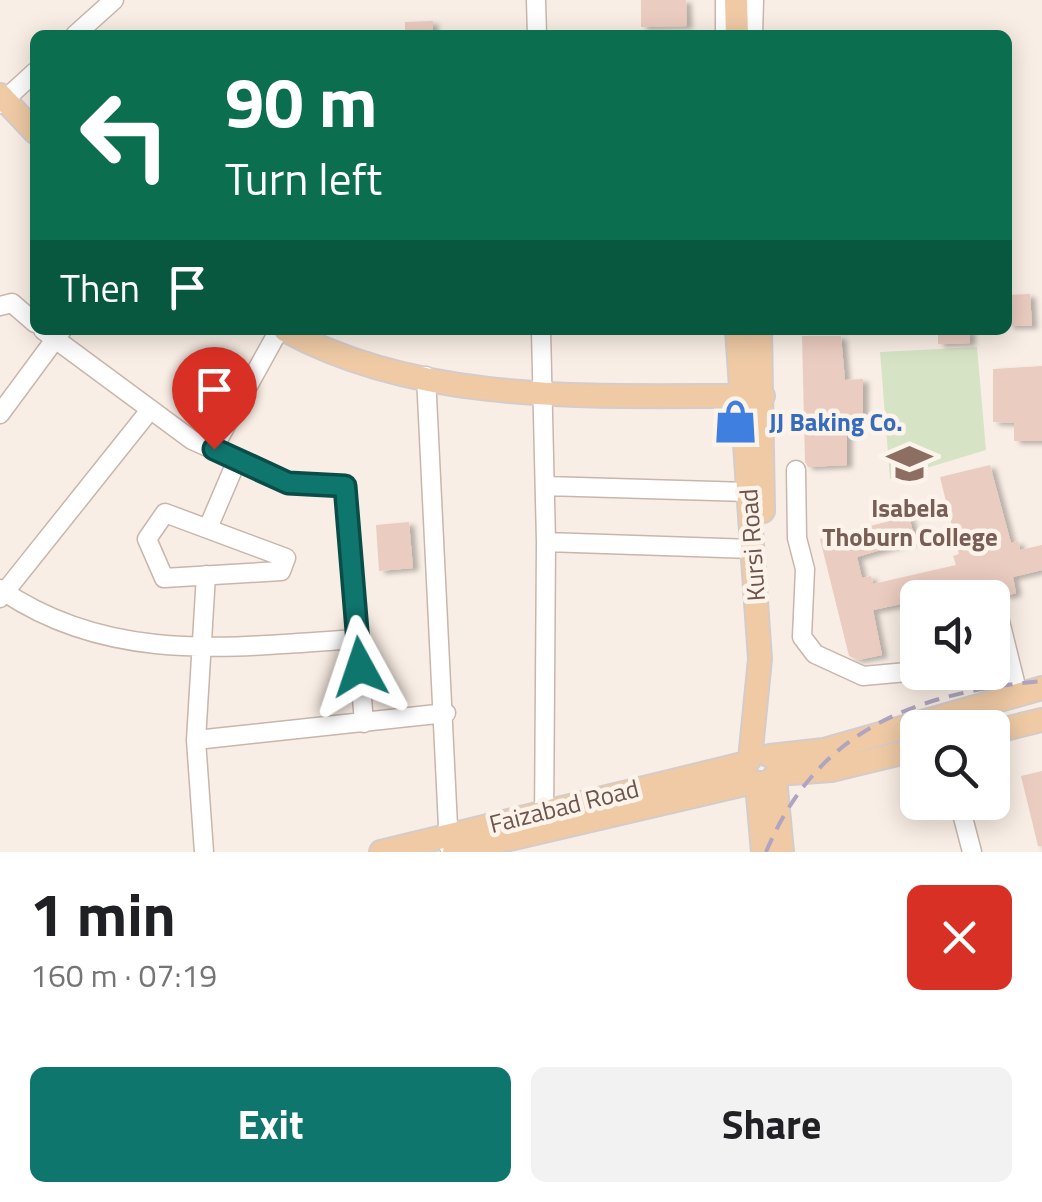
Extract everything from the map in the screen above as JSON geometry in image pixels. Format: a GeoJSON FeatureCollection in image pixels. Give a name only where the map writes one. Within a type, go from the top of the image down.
{"type":"FeatureCollection","features":[{"type":"Feature","properties":{"kind":"main road"},"geometry":{"type":"LineString","coordinates":[[736,0],[737,30]]}},
{"type":"Feature","properties":{"kind":"main road"},"geometry":{"type":"LineString","coordinates":[[1,100],[30,127]]}},
{"type":"Feature","properties":{"kind":"main road"},"geometry":{"type":"LineString","coordinates":[[294,335],[364,364],[542,392],[752,396]]}},
{"type":"Feature","properties":{"kind":"main road","name":"Kursi Road"},"geometry":{"type":"LineString","coordinates":[[738,335],[752,396],[762,769]]}},
{"type":"Feature","properties":{"kind":"main road","name":"Kursi Road"},"geometry":{"type":"LineString","coordinates":[[759,335],[748,492],[760,659],[762,769]]}},
{"type":"Feature","properties":{"kind":"main road","name":"Faizabad Road"},"geometry":{"type":"LineString","coordinates":[[382,852],[451,846],[544,819],[762,769],[1042,688]]}},
{"type":"Feature","properties":{"kind":"main road"},"geometry":{"type":"LineString","coordinates":[[1010,728],[1042,720]]}},
{"type":"Feature","properties":{"kind":"main road","name":"Faizabad Road"},"geometry":{"type":"LineString","coordinates":[[762,769],[831,770],[900,754]]}},
{"type":"Feature","properties":{"kind":"main road"},"geometry":{"type":"LineString","coordinates":[[762,769],[763,852]]}},
{"type":"Feature","properties":{"kind":"main road"},"geometry":{"type":"LineString","coordinates":[[762,769],[782,852]]}},
{"type":"Feature","properties":{"kind":"street"},"geometry":{"type":"LineString","coordinates":[[81,30],[114,0]]}},
{"type":"Feature","properties":{"kind":"street"},"geometry":{"type":"LineString","coordinates":[[536,0],[537,30]]}},
{"type":"Feature","properties":{"kind":"street"},"geometry":{"type":"LineString","coordinates":[[725,0],[725,30]]}},
{"type":"Feature","properties":{"kind":"street"},"geometry":{"type":"LineString","coordinates":[[753,30],[754,0]]}},
{"type":"Feature","properties":{"kind":"street"},"geometry":{"type":"LineString","coordinates":[[1,100],[30,76]]}},
{"type":"Feature","properties":{"kind":"street"},"geometry":{"type":"LineString","coordinates":[[0,306],[12,303],[30,319]]}},
{"type":"Feature","properties":{"kind":"street"},"geometry":{"type":"LineString","coordinates":[[0,414],[52,335]]}},
{"type":"Feature","properties":{"kind":"street"},"geometry":{"type":"LineString","coordinates":[[56,335],[150,410],[214,449],[288,483],[345,486],[364,723]]}},
{"type":"Feature","properties":{"kind":"street"},"geometry":{"type":"LineString","coordinates":[[214,449],[279,335]]}},
{"type":"Feature","properties":{"kind":"street"},"geometry":{"type":"LineString","coordinates":[[541,335],[546,542],[544,819]]}},
{"type":"Feature","properties":{"kind":"street"},"geometry":{"type":"LineString","coordinates":[[426,376],[451,846]]}},
{"type":"Feature","properties":{"kind":"street"},"geometry":{"type":"LineString","coordinates":[[150,410],[2,593],[84,630],[157,647],[203,650],[357,640]]}},
{"type":"Feature","properties":{"kind":"street"},"geometry":{"type":"LineString","coordinates":[[208,528],[237,460]]}},
{"type":"Feature","properties":{"kind":"street"},"geometry":{"type":"LineString","coordinates":[[796,470],[797,538],[804,569],[802,636],[815,654],[863,676],[900,672]]}},
{"type":"Feature","properties":{"kind":"street"},"geometry":{"type":"LineString","coordinates":[[544,486],[748,492]]}},
{"type":"Feature","properties":{"kind":"street"},"geometry":{"type":"LineString","coordinates":[[165,513],[208,528],[286,558],[281,570],[164,578],[147,539],[165,513]]}},
{"type":"Feature","properties":{"kind":"street"},"geometry":{"type":"LineString","coordinates":[[546,542],[752,549]]}},
{"type":"Feature","properties":{"kind":"street"},"geometry":{"type":"LineString","coordinates":[[204,852],[196,740],[206,576]]}},
{"type":"Feature","properties":{"kind":"street"},"geometry":{"type":"LineString","coordinates":[[1010,677],[1018,694]]}},
{"type":"Feature","properties":{"kind":"street"},"geometry":{"type":"LineString","coordinates":[[196,740],[446,713]]}},
{"type":"Feature","properties":{"kind":"street"},"geometry":{"type":"LineString","coordinates":[[964,820],[972,852]]}},
{"type":"Feature","properties":{"kind":"green space"},"geometry":{"type":"Polygon","coordinates":[[[977,347],[986,450],[890,479],[880,352],[977,347]]]}},
{"type":"Feature","properties":{"kind":"building"},"geometry":{"type":"Polygon","coordinates":[[[641,0],[686,0],[687,26],[641,27],[641,0]]]}},
{"type":"Feature","properties":{"kind":"building"},"geometry":{"type":"Polygon","coordinates":[[[433,21],[433,30],[405,30],[405,22],[433,21]]]}},
{"type":"Feature","properties":{"kind":"building"},"geometry":{"type":"Polygon","coordinates":[[[1030,294],[1032,326],[1012,326],[1012,295],[1030,294]]]}},
{"type":"Feature","properties":{"kind":"building"},"geometry":{"type":"Polygon","coordinates":[[[938,335],[970,335],[970,343],[938,344],[938,335]]]}},
{"type":"Feature","properties":{"kind":"building"},"geometry":{"type":"Polygon","coordinates":[[[802,336],[841,336],[845,380],[863,379],[863,426],[847,427],[847,465],[808,467],[805,462],[802,336]]]}},
{"type":"Feature","properties":{"kind":"building"},"geometry":{"type":"Polygon","coordinates":[[[1042,366],[1042,441],[1014,441],[1014,423],[993,422],[993,369],[1042,366]]]}},
{"type":"Feature","properties":{"kind":"building"},"geometry":{"type":"Polygon","coordinates":[[[990,465],[1011,543],[1018,541],[1020,550],[1042,545],[1042,570],[1013,577],[1016,593],[1010,595],[1010,580],[900,580],[900,604],[873,610],[882,655],[858,660],[849,656],[820,539],[909,516],[915,540],[857,557],[862,578],[871,576],[873,584],[956,565],[953,556],[959,554],[940,477],[990,465]]]}},
{"type":"Feature","properties":{"kind":"building"},"geometry":{"type":"Polygon","coordinates":[[[409,522],[413,568],[379,571],[376,525],[409,522]]]}},
{"type":"Feature","properties":{"kind":"building"},"geometry":{"type":"Polygon","coordinates":[[[1042,771],[1042,846],[1038,846],[1021,776],[1042,771]]]}},
{"type":"Feature","properties":{"kind":"railway"},"geometry":{"type":"LineString","coordinates":[[766,852],[788,810],[813,775],[876,724],[953,695],[1042,681]]}},
{"type":"Feature","properties":{"kind":"place","name":"JJ Baking Co."},"geometry":{"type":"Point","coordinates":[736,422]}},
{"type":"Feature","properties":{"kind":"place","name":"Isabela Thoburn College"},"geometry":{"type":"Point","coordinates":[910,464]}},
{"type":"Feature","properties":{"kind":"route"},"geometry":{"type":"LineString","coordinates":[[214,449],[288,483],[345,486],[360,667]]}}]}
